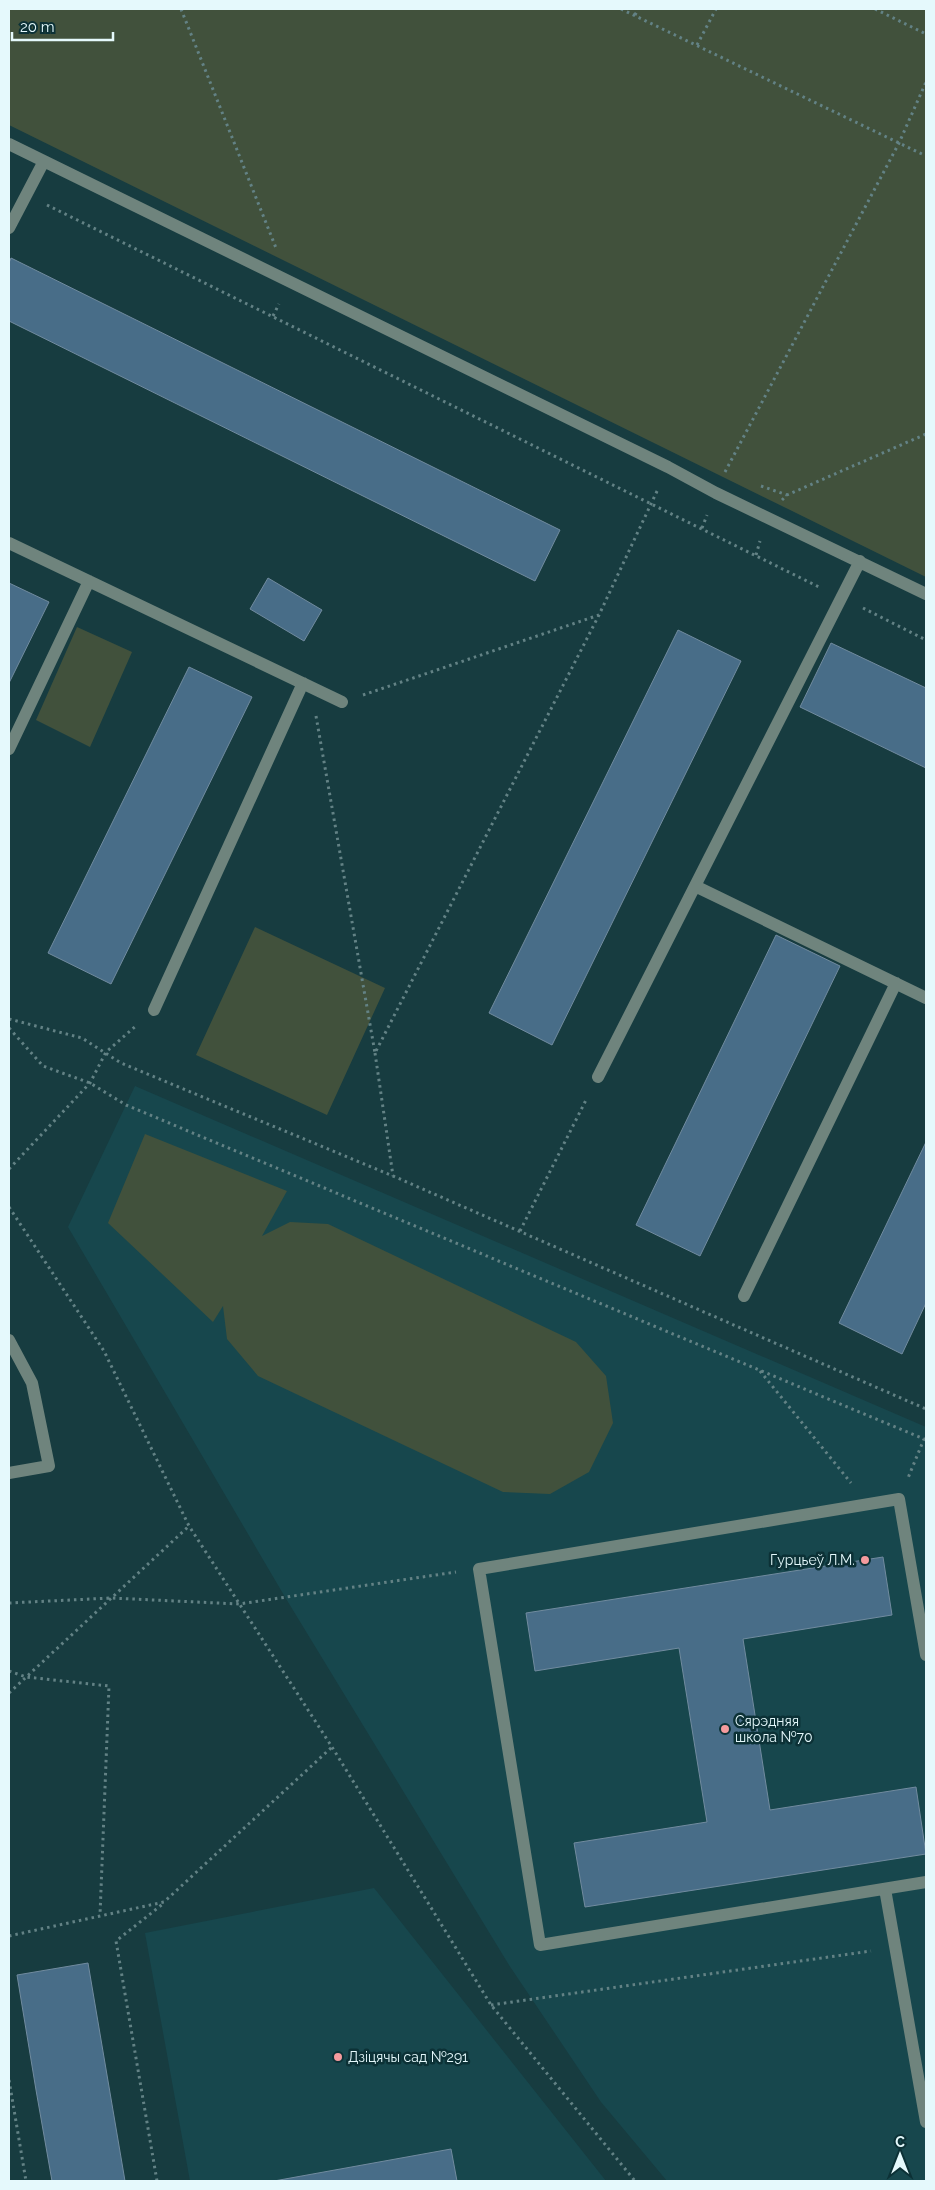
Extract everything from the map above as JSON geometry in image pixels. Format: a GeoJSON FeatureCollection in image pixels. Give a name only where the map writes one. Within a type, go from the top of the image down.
{"type":"FeatureCollection","features":[{"type":"Feature","properties":{"kind":"lane"},"geometry":{"type":"LineString","coordinates":[[9,144],[668,467],[716,493],[926,594]]}},
{"type":"Feature","properties":{"kind":"lane"},"geometry":{"type":"LineString","coordinates":[[9,228],[44,161]]}},
{"type":"Feature","properties":{"kind":"lane"},"geometry":{"type":"LineString","coordinates":[[9,543],[342,702]]}},
{"type":"Feature","properties":{"kind":"lane"},"geometry":{"type":"LineString","coordinates":[[598,1077],[860,561]]}},
{"type":"Feature","properties":{"kind":"lane"},"geometry":{"type":"LineString","coordinates":[[9,749],[89,580]]}},
{"type":"Feature","properties":{"kind":"lane"},"geometry":{"type":"LineString","coordinates":[[154,1010],[307,685]]}},
{"type":"Feature","properties":{"kind":"lane"},"geometry":{"type":"LineString","coordinates":[[696,886],[926,998]]}},
{"type":"Feature","properties":{"kind":"lane"},"geometry":{"type":"LineString","coordinates":[[744,1296],[896,983]]}},
{"type":"Feature","properties":{"kind":"lane"},"geometry":{"type":"LineString","coordinates":[[9,1340],[32,1384],[48,1466],[9,1473]]}},
{"type":"Feature","properties":{"kind":"lane"},"geometry":{"type":"LineString","coordinates":[[926,1655],[899,1499],[479,1568],[540,1945],[926,1882]]}},
{"type":"Feature","properties":{"kind":"lane"},"geometry":{"type":"LineString","coordinates":[[885,1889],[926,2122]]}},
{"type":"Feature","properties":{"kind":"path"},"geometry":{"type":"LineString","coordinates":[[181,9],[290,282],[272,316]]}},
{"type":"Feature","properties":{"kind":"path"},"geometry":{"type":"LineString","coordinates":[[621,9],[926,156]]}},
{"type":"Feature","properties":{"kind":"path"},"geometry":{"type":"LineString","coordinates":[[635,15],[638,9]]}},
{"type":"Feature","properties":{"kind":"path"},"geometry":{"type":"LineString","coordinates":[[697,45],[716,9]]}},
{"type":"Feature","properties":{"kind":"path"},"geometry":{"type":"LineString","coordinates":[[875,9],[926,34]]}},
{"type":"Feature","properties":{"kind":"path"},"geometry":{"type":"LineString","coordinates":[[702,528],[724,473],[899,143],[926,82]]}},
{"type":"Feature","properties":{"kind":"path"},"geometry":{"type":"LineString","coordinates":[[26,194],[926,640]]}},
{"type":"Feature","properties":{"kind":"path"},"geometry":{"type":"LineString","coordinates":[[756,555],[766,517],[787,494],[926,434]]}},
{"type":"Feature","properties":{"kind":"path"},"geometry":{"type":"LineString","coordinates":[[375,1053],[599,615],[668,467]]}},
{"type":"Feature","properties":{"kind":"path"},"geometry":{"type":"LineString","coordinates":[[716,470],[733,476]]}},
{"type":"Feature","properties":{"kind":"path"},"geometry":{"type":"LineString","coordinates":[[760,485],[787,494]]}},
{"type":"Feature","properties":{"kind":"path"},"geometry":{"type":"LineString","coordinates":[[342,702],[599,615]]}},
{"type":"Feature","properties":{"kind":"path"},"geometry":{"type":"LineString","coordinates":[[307,685],[375,1053],[393,1176]]}},
{"type":"Feature","properties":{"kind":"path"},"geometry":{"type":"LineString","coordinates":[[9,1169],[90,1083],[106,1052],[154,1010]]}},
{"type":"Feature","properties":{"kind":"path"},"geometry":{"type":"LineString","coordinates":[[9,1019],[82,1038],[121,1063],[393,1176],[926,1408]]}},
{"type":"Feature","properties":{"kind":"path"},"geometry":{"type":"LineString","coordinates":[[9,1028],[43,1066],[90,1083],[126,1104],[925,1438],[899,1499]]}},
{"type":"Feature","properties":{"kind":"path"},"geometry":{"type":"LineString","coordinates":[[520,1231],[598,1077]]}},
{"type":"Feature","properties":{"kind":"path"},"geometry":{"type":"LineString","coordinates":[[9,1208],[104,1351],[189,1526],[332,1747],[491,2005],[634,2181]]}},
{"type":"Feature","properties":{"kind":"path"},"geometry":{"type":"LineString","coordinates":[[759,1370],[868,1504]]}},
{"type":"Feature","properties":{"kind":"path"},"geometry":{"type":"LineString","coordinates":[[9,1693],[189,1526]]}},
{"type":"Feature","properties":{"kind":"path"},"geometry":{"type":"LineString","coordinates":[[9,1603],[111,1598],[239,1604],[479,1568]]}},
{"type":"Feature","properties":{"kind":"path"},"geometry":{"type":"LineString","coordinates":[[9,1670],[26,1677],[109,1686],[100,1915]]}},
{"type":"Feature","properties":{"kind":"path"},"geometry":{"type":"LineString","coordinates":[[157,2181],[116,1941],[164,1902],[332,1747]]}},
{"type":"Feature","properties":{"kind":"path"},"geometry":{"type":"LineString","coordinates":[[9,1936],[164,1902]]}},
{"type":"Feature","properties":{"kind":"path"},"geometry":{"type":"LineString","coordinates":[[491,2005],[894,1948]]}},
{"type":"Feature","properties":{"kind":"path"},"geometry":{"type":"LineString","coordinates":[[9,2080],[26,2181]]}},
{"type":"Feature","properties":{"kind":"shaded area"},"geometry":{"type":"Polygon","coordinates":[[[135,1086],[926,1427],[926,2181],[667,2181],[601,2102],[509,1965],[285,1597],[68,1227],[135,1086]]]}},
{"type":"Feature","properties":{"kind":"shaded area","name":"Дзіцячы сад №291"},"geometry":{"type":"Polygon","coordinates":[[[374,1888],[606,2181],[190,2181],[145,1933],[374,1888]]]}},
{"type":"Feature","properties":{"kind":"green space"},"geometry":{"type":"Polygon","coordinates":[[[9,9],[926,9],[926,577],[9,125],[9,9]]]}},
{"type":"Feature","properties":{"kind":"green space"},"geometry":{"type":"Polygon","coordinates":[[[77,627],[132,652],[90,747],[36,720],[77,627]]]}},
{"type":"Feature","properties":{"kind":"green space"},"geometry":{"type":"Polygon","coordinates":[[[255,927],[385,988],[327,1115],[196,1055],[255,927]]]}},
{"type":"Feature","properties":{"kind":"green space"},"geometry":{"type":"Polygon","coordinates":[[[145,1134],[287,1191],[262,1236],[290,1222],[328,1224],[576,1342],[606,1376],[613,1423],[589,1472],[550,1494],[503,1492],[258,1376],[227,1339],[223,1306],[213,1322],[108,1223],[145,1134]]]}},
{"type":"Feature","properties":{"kind":"building"},"geometry":{"type":"Polygon","coordinates":[[[11,258],[560,530],[535,581],[9,321],[9,263],[11,258]]]}},
{"type":"Feature","properties":{"kind":"building"},"geometry":{"type":"Polygon","coordinates":[[[268,578],[322,610],[304,641],[250,609],[268,578]]]}},
{"type":"Feature","properties":{"kind":"building"},"geometry":{"type":"Polygon","coordinates":[[[9,583],[49,602],[9,683],[9,583]]]}},
{"type":"Feature","properties":{"kind":"building"},"geometry":{"type":"Polygon","coordinates":[[[678,630],[741,661],[552,1045],[489,1013],[678,630]]]}},
{"type":"Feature","properties":{"kind":"building"},"geometry":{"type":"Polygon","coordinates":[[[831,643],[926,688],[926,768],[800,707],[831,643]]]}},
{"type":"Feature","properties":{"kind":"building"},"geometry":{"type":"Polygon","coordinates":[[[189,667],[252,697],[111,984],[48,953],[189,667]]]}},
{"type":"Feature","properties":{"kind":"building"},"geometry":{"type":"Polygon","coordinates":[[[776,935],[840,966],[700,1256],[636,1225],[776,935]]]}},
{"type":"Feature","properties":{"kind":"building"},"geometry":{"type":"Polygon","coordinates":[[[926,1142],[926,1303],[902,1354],[839,1323],[926,1142]]]}},
{"type":"Feature","properties":{"kind":"building","name":"Сярэдняя школа №70"},"geometry":{"type":"Polygon","coordinates":[[[883,1557],[892,1615],[743,1639],[770,1810],[916,1787],[926,1854],[585,1907],[574,1843],[707,1822],[679,1648],[535,1671],[526,1613],[883,1557]]]}},
{"type":"Feature","properties":{"kind":"building"},"geometry":{"type":"Polygon","coordinates":[[[88,1963],[125,2181],[52,2181],[36,2090],[17,1975],[88,1963]]]}},
{"type":"Feature","properties":{"kind":"building"},"geometry":{"type":"Polygon","coordinates":[[[451,2149],[457,2181],[274,2181],[451,2149]]]}},
{"type":"Feature","properties":{"kind":"place","name":"Гурцьеў Л.М."},"geometry":{"type":"Point","coordinates":[865,1560]}},
{"type":"Feature","properties":{"kind":"place","name":"Сярэдняя школа №70"},"geometry":{"type":"Point","coordinates":[725,1729]}},
{"type":"Feature","properties":{"kind":"place","name":"Дзіцячы сад №291"},"geometry":{"type":"Point","coordinates":[338,2057]}}]}
